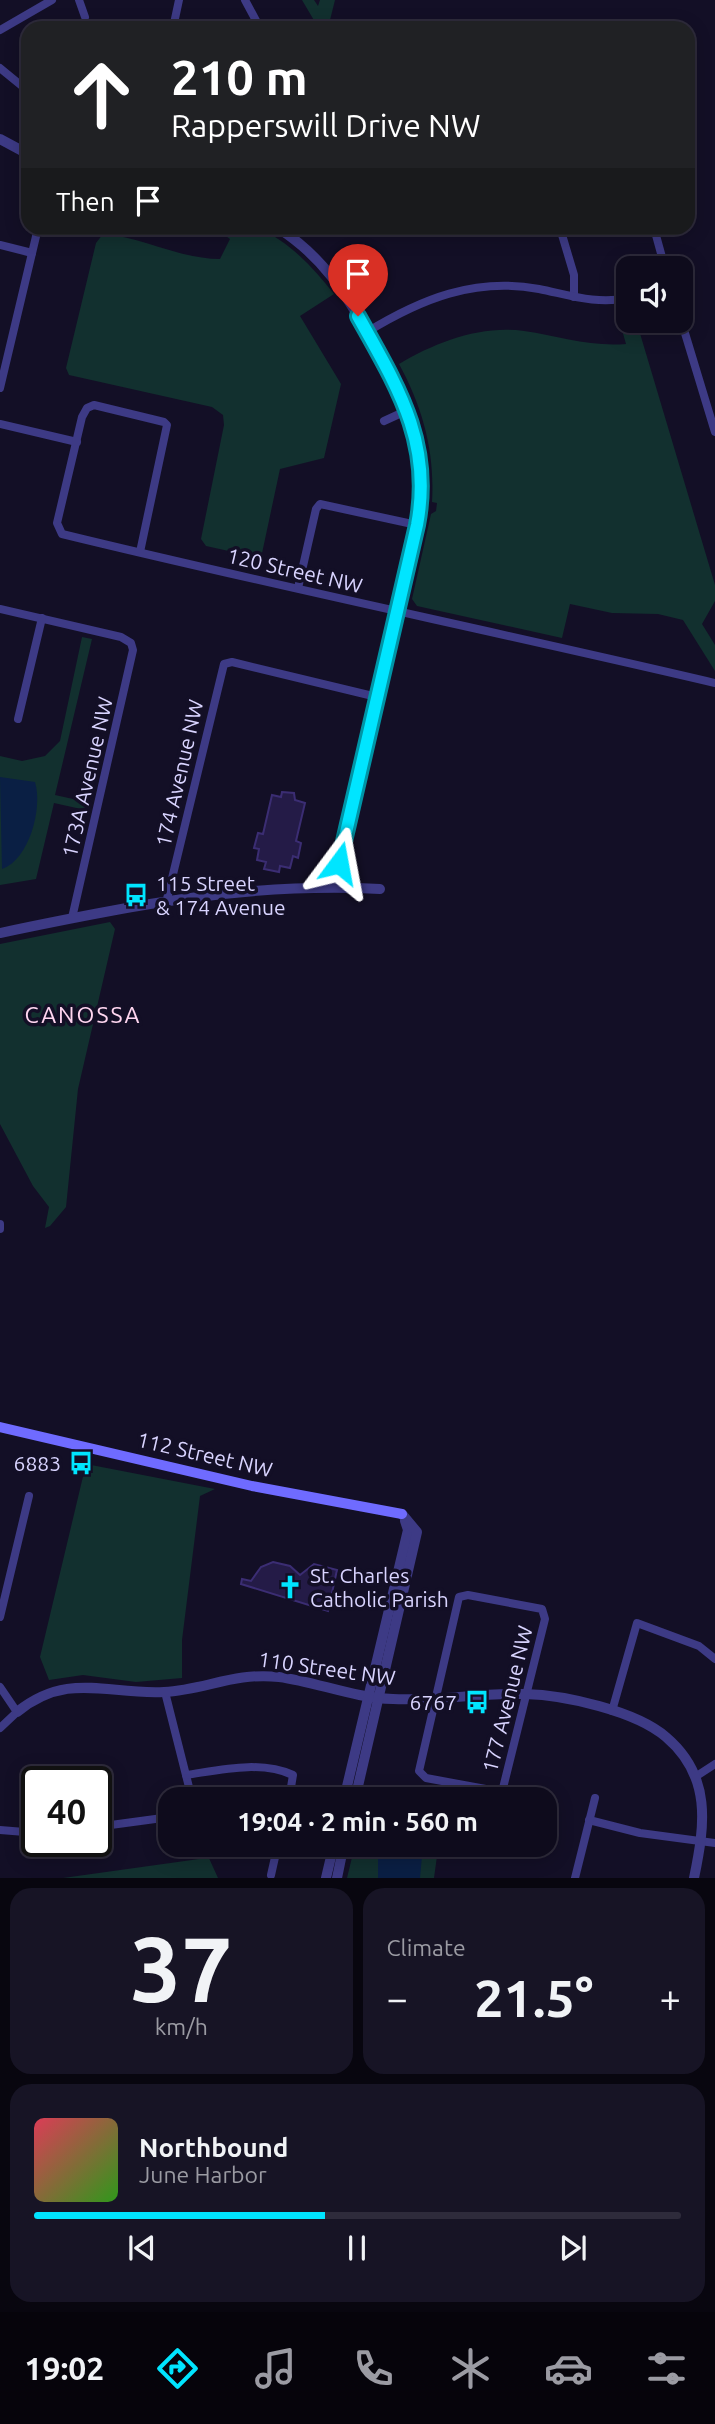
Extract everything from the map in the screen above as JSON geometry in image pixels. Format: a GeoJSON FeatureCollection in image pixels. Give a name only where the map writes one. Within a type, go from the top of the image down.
{"type":"FeatureCollection","features":[{"type":"Feature","properties":{"kind":"main road","name":"112 Street NW"},"geometry":{"type":"LineString","coordinates":[[0,1427],[256,1487],[402,1514]]}},
{"type":"Feature","properties":{"kind":"street"},"geometry":{"type":"LineString","coordinates":[[0,30],[51,0]]}},
{"type":"Feature","properties":{"kind":"street"},"geometry":{"type":"LineString","coordinates":[[79,0],[85,18]]}},
{"type":"Feature","properties":{"kind":"street"},"geometry":{"type":"LineString","coordinates":[[174,21],[179,0]]}},
{"type":"Feature","properties":{"kind":"street"},"geometry":{"type":"LineString","coordinates":[[246,0],[256,21]]}},
{"type":"Feature","properties":{"kind":"street"},"geometry":{"type":"LineString","coordinates":[[0,68],[21,85]]}},
{"type":"Feature","properties":{"kind":"street"},"geometry":{"type":"LineString","coordinates":[[0,139],[21,150]]}},
{"type":"Feature","properties":{"kind":"street"},"geometry":{"type":"LineString","coordinates":[[0,388],[36,235]]}},
{"type":"Feature","properties":{"kind":"street"},"geometry":{"type":"LineString","coordinates":[[289,235],[304,245],[328,269],[367,332],[408,410],[421,473],[417,525],[333,887]]}},
{"type":"Feature","properties":{"kind":"street"},"geometry":{"type":"LineString","coordinates":[[562,235],[574,275],[574,297]]}},
{"type":"Feature","properties":{"kind":"street"},"geometry":{"type":"LineString","coordinates":[[655,235],[661,256]]}},
{"type":"Feature","properties":{"kind":"street"},"geometry":{"type":"LineString","coordinates":[[0,245],[32,253]]}},
{"type":"Feature","properties":{"kind":"street"},"geometry":{"type":"LineString","coordinates":[[367,332],[415,304],[470,288],[517,286],[600,301],[616,299]]}},
{"type":"Feature","properties":{"kind":"street"},"geometry":{"type":"LineString","coordinates":[[685,333],[715,432]]}},
{"type":"Feature","properties":{"kind":"street"},"geometry":{"type":"LineString","coordinates":[[0,424],[76,442],[87,408],[97,405],[164,422],[167,425],[140,552]]}},
{"type":"Feature","properties":{"kind":"street"},"geometry":{"type":"LineString","coordinates":[[384,421],[408,410]]}},
{"type":"Feature","properties":{"kind":"street","name":"120 Street NW"},"geometry":{"type":"LineString","coordinates":[[76,442],[58,529],[64,534],[397,611],[651,664],[715,683]]}},
{"type":"Feature","properties":{"kind":"street"},"geometry":{"type":"LineString","coordinates":[[298,588],[316,509],[320,504],[417,525]]}},
{"type":"Feature","properties":{"kind":"street"},"geometry":{"type":"LineString","coordinates":[[0,608],[42,618],[18,719]]}},
{"type":"Feature","properties":{"kind":"street","name":"173A Avenue NW"},"geometry":{"type":"LineString","coordinates":[[42,618],[121,637],[131,643],[134,650],[72,918]]}},
{"type":"Feature","properties":{"kind":"street","name":"174 Avenue NW"},"geometry":{"type":"LineString","coordinates":[[167,899],[223,664],[232,662],[377,697]]}},
{"type":"Feature","properties":{"kind":"street"},"geometry":{"type":"LineString","coordinates":[[0,933],[167,899],[234,891],[333,887],[380,890]]}},
{"type":"Feature","properties":{"kind":"street"},"geometry":{"type":"LineString","coordinates":[[0,1617],[29,1496]]}},
{"type":"Feature","properties":{"kind":"street"},"geometry":{"type":"LineString","coordinates":[[347,1787],[417,1532],[402,1514]]}},
{"type":"Feature","properties":{"kind":"street","name":"177 Avenue NW"},"geometry":{"type":"LineString","coordinates":[[468,1595],[542,1609],[544,1615],[527,1694],[502,1792],[426,1778],[419,1771],[434,1699],[459,1597],[468,1595]]}},
{"type":"Feature","properties":{"kind":"street"},"geometry":{"type":"LineString","coordinates":[[612,1711],[637,1623],[699,1646],[715,1659]]}},
{"type":"Feature","properties":{"kind":"street","name":"110 Street NW"},"geometry":{"type":"LineString","coordinates":[[17,1712],[30,1702],[70,1687],[165,1692],[255,1675],[282,1677],[372,1697],[434,1699],[527,1694],[612,1711],[640,1721],[664,1735],[682,1753],[695,1777],[704,1806],[702,1840],[694,1878]]}},
{"type":"Feature","properties":{"kind":"street"},"geometry":{"type":"LineString","coordinates":[[0,1686],[17,1712],[0,1728]]}},
{"type":"Feature","properties":{"kind":"street"},"geometry":{"type":"LineString","coordinates":[[165,1692],[189,1787]]}},
{"type":"Feature","properties":{"kind":"street"},"geometry":{"type":"LineString","coordinates":[[357,1787],[372,1697]]}},
{"type":"Feature","properties":{"kind":"street"},"geometry":{"type":"LineString","coordinates":[[695,1777],[715,1764]]}},
{"type":"Feature","properties":{"kind":"street"},"geometry":{"type":"LineString","coordinates":[[186,1775],[247,1767],[284,1770],[293,1775],[291,1787]]}},
{"type":"Feature","properties":{"kind":"street"},"geometry":{"type":"LineString","coordinates":[[575,1878],[595,1798]]}},
{"type":"Feature","properties":{"kind":"street"},"geometry":{"type":"LineString","coordinates":[[112,1826],[158,1819]]}},
{"type":"Feature","properties":{"kind":"street"},"geometry":{"type":"LineString","coordinates":[[589,1820],[640,1833],[715,1843]]}},
{"type":"Feature","properties":{"kind":"street"},"geometry":{"type":"LineString","coordinates":[[0,1830],[21,1832]]}},
{"type":"Feature","properties":{"kind":"street"},"geometry":{"type":"LineString","coordinates":[[271,1875],[275,1857]]}},
{"type":"Feature","properties":{"kind":"street"},"geometry":{"type":"LineString","coordinates":[[326,1878],[331,1857]]}},
{"type":"Feature","properties":{"kind":"street"},"geometry":{"type":"LineString","coordinates":[[337,1878],[341,1857]]}},
{"type":"Feature","properties":{"kind":"green space"},"geometry":{"type":"Polygon","coordinates":[[[302,0],[314,0],[318,6],[320,0],[335,0],[330,21],[314,21],[302,0]]]}},
{"type":"Feature","properties":{"kind":"green space"},"geometry":{"type":"Polygon","coordinates":[[[102,235],[132,239],[190,256],[220,259],[230,239],[224,235],[271,235],[309,265],[334,294],[300,316],[341,384],[324,458],[280,469],[261,558],[206,546],[201,539],[224,425],[223,415],[212,407],[69,375],[66,368],[96,243],[102,235]]]}},
{"type":"Feature","properties":{"kind":"green space"},"geometry":{"type":"Polygon","coordinates":[[[492,331],[524,331],[587,343],[626,344],[623,333],[640,333],[715,585],[715,601],[702,624],[715,645],[715,671],[683,620],[658,614],[612,613],[570,604],[562,638],[417,606],[412,599],[431,514],[436,511],[437,503],[432,502],[426,431],[415,397],[399,364],[443,342],[492,331]]]}},
{"type":"Feature","properties":{"kind":"green space"},"geometry":{"type":"Polygon","coordinates":[[[82,637],[92,639],[55,795],[91,803],[90,811],[54,803],[36,879],[0,885],[0,756],[22,761],[45,756],[60,741],[82,637]]]}},
{"type":"Feature","properties":{"kind":"green space"},"geometry":{"type":"Polygon","coordinates":[[[110,922],[115,929],[78,1089],[66,1207],[50,1226],[45,1228],[49,1207],[33,1186],[0,1124],[0,944],[110,922]]]}},
{"type":"Feature","properties":{"kind":"green space"},"geometry":{"type":"Polygon","coordinates":[[[86,1464],[215,1489],[200,1496],[182,1640],[182,1678],[136,1682],[83,1675],[49,1680],[40,1657],[86,1464]]]}},
{"type":"Feature","properties":{"kind":"green space"},"geometry":{"type":"Polygon","coordinates":[[[198,1857],[208,1857],[218,1878],[63,1878],[199,1859],[198,1857]]]}},
{"type":"Feature","properties":{"kind":"green space"},"geometry":{"type":"Polygon","coordinates":[[[352,1857],[437,1857],[434,1878],[347,1878],[352,1857]]]}},
{"type":"Feature","properties":{"kind":"water"},"geometry":{"type":"Polygon","coordinates":[[[0,777],[35,782],[37,793],[32,832],[20,855],[2,869],[0,777]]]}},
{"type":"Feature","properties":{"kind":"water"},"geometry":{"type":"Polygon","coordinates":[[[378,1857],[422,1857],[420,1878],[378,1878],[378,1857]]]}},
{"type":"Feature","properties":{"kind":"building"},"geometry":{"type":"Polygon","coordinates":[[[282,792],[294,793],[295,800],[305,803],[296,841],[301,843],[298,858],[293,856],[290,868],[280,866],[279,872],[264,869],[266,862],[257,860],[259,849],[254,848],[258,833],[263,834],[272,795],[281,797],[282,792]]]}},
{"type":"Feature","properties":{"kind":"building","name":"St. Charles Catholic Parish"},"geometry":{"type":"Polygon","coordinates":[[[273,1562],[290,1566],[300,1575],[314,1564],[337,1570],[328,1611],[241,1584],[242,1579],[251,1581],[261,1567],[273,1562]]]}},
{"type":"Feature","properties":{"kind":"place","name":"115 Street & 174 Avenue"},"geometry":{"type":"Point","coordinates":[136,895]}},
{"type":"Feature","properties":{"kind":"place","name":"6883"},"geometry":{"type":"Point","coordinates":[81,1463]}},
{"type":"Feature","properties":{"kind":"place","name":"St. Charles Catholic Parish"},"geometry":{"type":"Point","coordinates":[290,1587]}},
{"type":"Feature","properties":{"kind":"place","name":"6767"},"geometry":{"type":"Point","coordinates":[477,1702]}},
{"type":"Feature","properties":{"kind":"district","name":"CANOSSA"},"geometry":{"type":"Point","coordinates":[83,1014]}},
{"type":"Feature","properties":{"kind":"route"},"geometry":{"type":"LineString","coordinates":[[339,863],[417,525],[421,492],[421,473],[413,426],[391,374],[358,316]]}}]}
